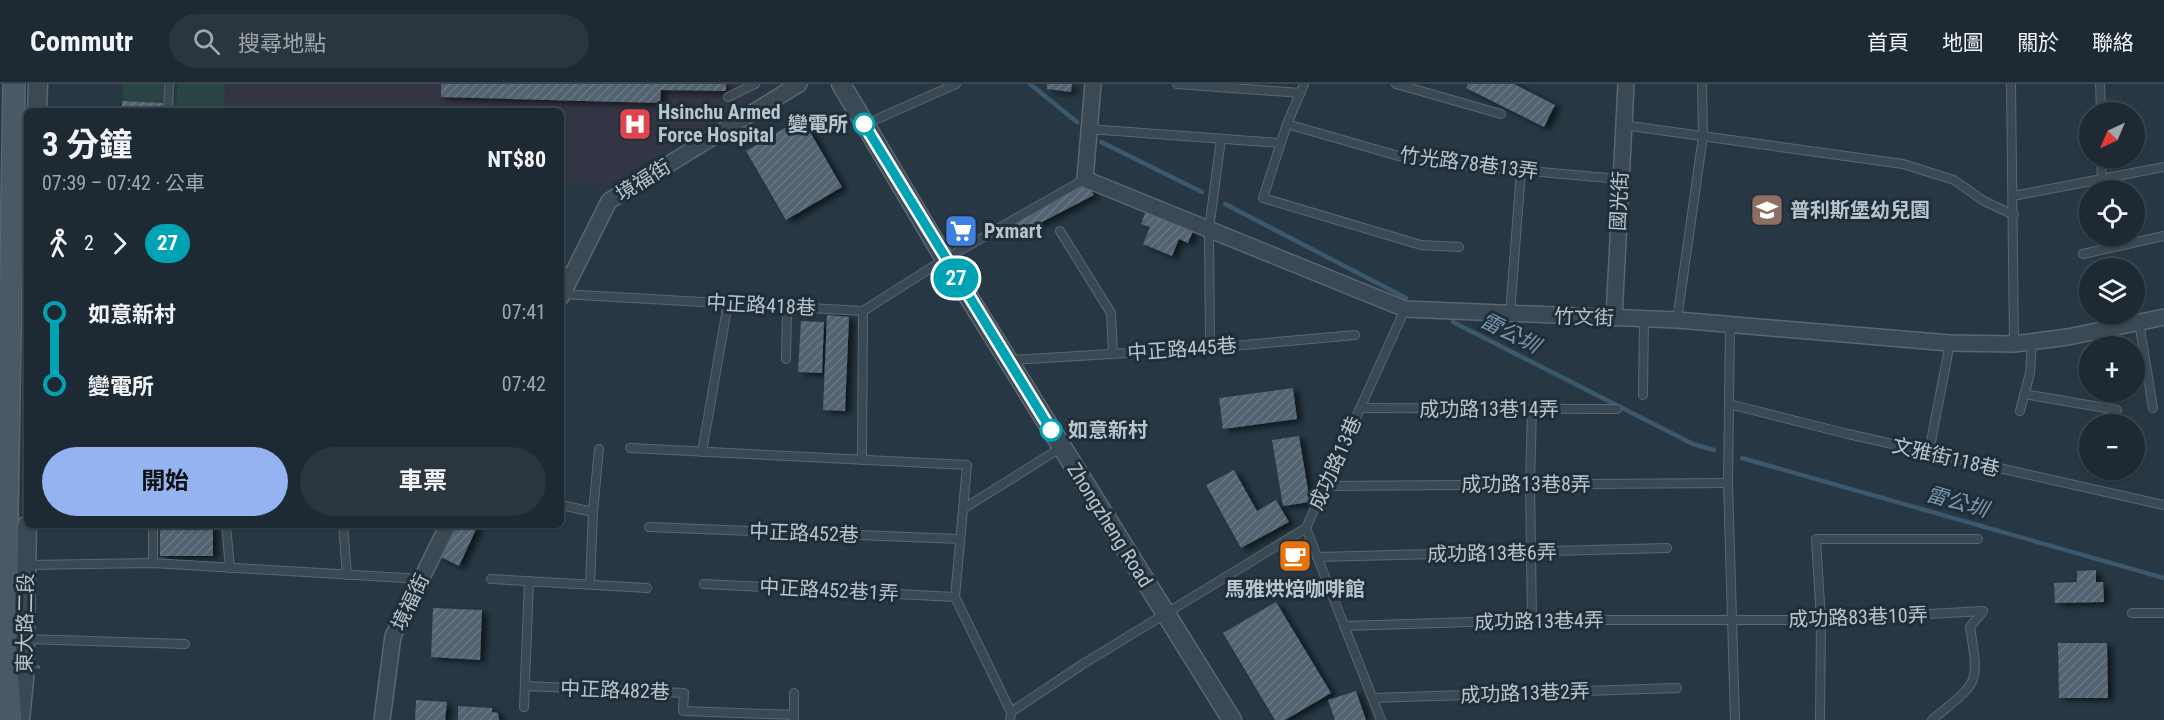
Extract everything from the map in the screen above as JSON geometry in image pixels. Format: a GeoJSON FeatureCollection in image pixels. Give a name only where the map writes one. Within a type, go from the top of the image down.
{"type":"FeatureCollection","features":[{"type":"Feature","properties":{"kind":"main road"},"geometry":{"type":"LineString","coordinates":[[10,720],[5,646],[14,84]]}},
{"type":"Feature","properties":{"kind":"street"},"geometry":{"type":"LineString","coordinates":[[37,108],[38,84]]}},
{"type":"Feature","properties":{"kind":"street","name":"境福街"},"geometry":{"type":"LineString","coordinates":[[564,291],[609,201],[799,84]]}},
{"type":"Feature","properties":{"kind":"street","name":"Zhongzheng Road"},"geometry":{"type":"LineString","coordinates":[[841,84],[945,259],[1232,720]]}},
{"type":"Feature","properties":{"kind":"street"},"geometry":{"type":"LineString","coordinates":[[1085,179],[1093,84]]}},
{"type":"Feature","properties":{"kind":"street","name":"國光街"},"geometry":{"type":"LineString","coordinates":[[1614,318],[1619,180],[1626,84]]}},
{"type":"Feature","properties":{"kind":"street","name":"竹文街"},"geometry":{"type":"LineString","coordinates":[[1085,179],[1405,309],[1730,323],[1950,343],[2014,344],[2128,324]]}},
{"type":"Feature","properties":{"kind":"street","name":"竹文街"},"geometry":{"type":"LineString","coordinates":[[2145,321],[2164,317]]}},
{"type":"Feature","properties":{"kind":"street","name":"東大路二段"},"geometry":{"type":"LineString","coordinates":[[20,720],[25,639],[27,528]]}},
{"type":"Feature","properties":{"kind":"street","name":"境福街"},"geometry":{"type":"LineString","coordinates":[[382,720],[393,636],[446,528]]}},
{"type":"Feature","properties":{"kind":"lane"},"geometry":{"type":"LineString","coordinates":[[168,108],[169,84]]}},
{"type":"Feature","properties":{"kind":"lane"},"geometry":{"type":"LineString","coordinates":[[728,97],[755,84]]}},
{"type":"Feature","properties":{"kind":"lane"},"geometry":{"type":"LineString","coordinates":[[864,124],[956,84]]}},
{"type":"Feature","properties":{"kind":"lane"},"geometry":{"type":"LineString","coordinates":[[1177,84],[1301,93]]}},
{"type":"Feature","properties":{"kind":"lane"},"geometry":{"type":"LineString","coordinates":[[1304,84],[1280,143],[1263,198],[1421,245],[1459,248]]}},
{"type":"Feature","properties":{"kind":"lane"},"geometry":{"type":"LineString","coordinates":[[1396,84],[1502,114]]}},
{"type":"Feature","properties":{"kind":"lane"},"geometry":{"type":"LineString","coordinates":[[1677,320],[1703,136],[1702,84]]}},
{"type":"Feature","properties":{"kind":"lane"},"geometry":{"type":"LineString","coordinates":[[2011,84],[2014,344]]}},
{"type":"Feature","properties":{"kind":"lane"},"geometry":{"type":"LineString","coordinates":[[2100,84],[2101,102]]}},
{"type":"Feature","properties":{"kind":"lane","name":"竹光路78巷13弄"},"geometry":{"type":"LineString","coordinates":[[1287,124],[1416,161],[1619,180]]}},
{"type":"Feature","properties":{"kind":"lane"},"geometry":{"type":"LineString","coordinates":[[1623,125],[1902,164],[1954,180],[1984,201],[2014,215]]}},
{"type":"Feature","properties":{"kind":"lane"},"geometry":{"type":"LineString","coordinates":[[1089,129],[1280,143]]}},
{"type":"Feature","properties":{"kind":"lane"},"geometry":{"type":"LineString","coordinates":[[1210,348],[1209,229],[1221,139]]}},
{"type":"Feature","properties":{"kind":"lane"},"geometry":{"type":"LineString","coordinates":[[2101,168],[2102,180],[2164,167]]}},
{"type":"Feature","properties":{"kind":"lane"},"geometry":{"type":"LineString","coordinates":[[1510,314],[1521,171]]}},
{"type":"Feature","properties":{"kind":"lane"},"geometry":{"type":"LineString","coordinates":[[862,460],[863,311],[945,259],[1085,179]]}},
{"type":"Feature","properties":{"kind":"lane"},"geometry":{"type":"LineString","coordinates":[[2013,196],[2079,184]]}},
{"type":"Feature","properties":{"kind":"lane"},"geometry":{"type":"LineString","coordinates":[[1060,231],[1111,313],[1113,354]]}},
{"type":"Feature","properties":{"kind":"lane"},"geometry":{"type":"LineString","coordinates":[[2084,254],[2164,236]]}},
{"type":"Feature","properties":{"kind":"lane","name":"中正路418巷"},"geometry":{"type":"LineString","coordinates":[[564,295],[863,311]]}},
{"type":"Feature","properties":{"kind":"lane"},"geometry":{"type":"LineString","coordinates":[[702,452],[728,303]]}},
{"type":"Feature","properties":{"kind":"lane"},"geometry":{"type":"LineString","coordinates":[[786,359],[787,307]]}},
{"type":"Feature","properties":{"kind":"lane","name":"成功路13巷"},"geometry":{"type":"LineString","coordinates":[[1381,720],[1306,528],[1405,309]]}},
{"type":"Feature","properties":{"kind":"lane"},"geometry":{"type":"LineString","coordinates":[[1643,395],[1644,318]]}},
{"type":"Feature","properties":{"kind":"lane"},"geometry":{"type":"LineString","coordinates":[[1730,323],[1728,483],[1734,620],[1735,720]]}},
{"type":"Feature","properties":{"kind":"lane"},"geometry":{"type":"LineString","coordinates":[[2139,324],[2153,408]]}},
{"type":"Feature","properties":{"kind":"lane","name":"中正路445巷"},"geometry":{"type":"LineString","coordinates":[[1008,360],[1210,348],[1355,335]]}},
{"type":"Feature","properties":{"kind":"lane"},"geometry":{"type":"LineString","coordinates":[[2020,411],[2030,373],[2032,342]]}},
{"type":"Feature","properties":{"kind":"lane"},"geometry":{"type":"LineString","coordinates":[[1929,453],[1950,343]]}},
{"type":"Feature","properties":{"kind":"lane"},"geometry":{"type":"LineString","coordinates":[[2024,394],[2117,410]]}},
{"type":"Feature","properties":{"kind":"lane","name":"文雅街118巷"},"geometry":{"type":"LineString","coordinates":[[1729,404],[1929,453],[2164,505]]}},
{"type":"Feature","properties":{"kind":"lane","name":"成功路13巷14弄"},"geometry":{"type":"LineString","coordinates":[[1360,408],[1617,409]]}},
{"type":"Feature","properties":{"kind":"lane"},"geometry":{"type":"LineString","coordinates":[[1532,410],[1530,484],[1532,620]]}},
{"type":"Feature","properties":{"kind":"lane"},"geometry":{"type":"LineString","coordinates":[[963,509],[1062,447]]}},
{"type":"Feature","properties":{"kind":"lane"},"geometry":{"type":"LineString","coordinates":[[630,448],[967,465],[955,597],[1011,716],[1165,613],[1306,528]]}},
{"type":"Feature","properties":{"kind":"lane"},"geometry":{"type":"LineString","coordinates":[[590,584],[592,512],[599,449]]}},
{"type":"Feature","properties":{"kind":"lane","name":"成功路13巷8弄"},"geometry":{"type":"LineString","coordinates":[[1325,486],[1728,483]]}},
{"type":"Feature","properties":{"kind":"lane"},"geometry":{"type":"LineString","coordinates":[[564,506],[592,512]]}},
{"type":"Feature","properties":{"kind":"lane","name":"中正路452巷"},"geometry":{"type":"LineString","coordinates":[[649,527],[960,539]]}},
{"type":"Feature","properties":{"kind":"lane"},"geometry":{"type":"LineString","coordinates":[[153,528],[153,563]]}},
{"type":"Feature","properties":{"kind":"lane"},"geometry":{"type":"LineString","coordinates":[[226,528],[230,568]]}},
{"type":"Feature","properties":{"kind":"lane"},"geometry":{"type":"LineString","coordinates":[[343,528],[347,575]]}},
{"type":"Feature","properties":{"kind":"lane"},"geometry":{"type":"LineString","coordinates":[[1820,720],[1821,620],[1816,539],[1978,539]]}},
{"type":"Feature","properties":{"kind":"lane","name":"成功路13巷6弄"},"geometry":{"type":"LineString","coordinates":[[1317,557],[1667,548]]}},
{"type":"Feature","properties":{"kind":"lane"},"geometry":{"type":"LineString","coordinates":[[26,565],[153,563],[421,579]]}},
{"type":"Feature","properties":{"kind":"lane"},"geometry":{"type":"LineString","coordinates":[[491,579],[647,588]]}},
{"type":"Feature","properties":{"kind":"lane"},"geometry":{"type":"LineString","coordinates":[[524,707],[529,581]]}},
{"type":"Feature","properties":{"kind":"lane","name":"中正路452巷1弄"},"geometry":{"type":"LineString","coordinates":[[704,584],[955,597]]}},
{"type":"Feature","properties":{"kind":"lane","name":"成功路83巷10弄"},"geometry":{"type":"LineString","coordinates":[[1734,620],[1821,620],[1983,611],[1970,627],[1977,671],[1971,687],[1932,720]]}},
{"type":"Feature","properties":{"kind":"lane"},"geometry":{"type":"LineString","coordinates":[[2132,614],[2164,613]]}},
{"type":"Feature","properties":{"kind":"lane","name":"成功路13巷4弄"},"geometry":{"type":"LineString","coordinates":[[1344,626],[1532,620],[1734,620]]}},
{"type":"Feature","properties":{"kind":"lane"},"geometry":{"type":"LineString","coordinates":[[25,639],[185,644]]}},
{"type":"Feature","properties":{"kind":"lane","name":"中正路482巷"},"geometry":{"type":"LineString","coordinates":[[525,686],[684,693],[683,711],[794,717],[794,693]]}},
{"type":"Feature","properties":{"kind":"lane","name":"成功路13巷2弄"},"geometry":{"type":"LineString","coordinates":[[1373,698],[1677,688]]}},
{"type":"Feature","properties":{"kind":"lane"},"geometry":{"type":"LineString","coordinates":[[683,711],[683,720]]}},
{"type":"Feature","properties":{"kind":"path"},"geometry":{"type":"LineString","coordinates":[[0,664],[40,667]]}},
{"type":"Feature","properties":{"kind":"shaded area","name":"Hsinchu Armed Force Hospital"},"geometry":{"type":"Polygon","coordinates":[[[177,84],[772,84],[610,185],[564,182],[564,108],[176,108],[177,84]]]}},
{"type":"Feature","properties":{"kind":"green space"},"geometry":{"type":"Polygon","coordinates":[[[123,84],[163,84],[162,108],[122,108],[123,84]]]}},
{"type":"Feature","properties":{"kind":"green space"},"geometry":{"type":"Polygon","coordinates":[[[177,84],[225,84],[224,108],[176,108],[177,84]]]}},
{"type":"Feature","properties":{"kind":"building"},"geometry":{"type":"Polygon","coordinates":[[[441,84],[726,84],[726,91],[661,90],[660,103],[441,97],[441,84]]]}},
{"type":"Feature","properties":{"kind":"building"},"geometry":{"type":"Polygon","coordinates":[[[1047,84],[1072,84],[1071,92],[1047,89],[1047,84]]]}},
{"type":"Feature","properties":{"kind":"building"},"geometry":{"type":"Polygon","coordinates":[[[1468,84],[1514,84],[1555,105],[1544,127],[1466,88],[1468,84]]]}},
{"type":"Feature","properties":{"kind":"building"},"geometry":{"type":"Polygon","coordinates":[[[122,101],[163,103],[162,108],[122,108],[122,101]]]}},
{"type":"Feature","properties":{"kind":"building"},"geometry":{"type":"Polygon","coordinates":[[[802,118],[842,187],[786,220],[746,151],[802,118]]]}},
{"type":"Feature","properties":{"kind":"building"},"geometry":{"type":"Polygon","coordinates":[[[1088,183],[1094,195],[1015,236],[1008,225],[1088,183]]]}},
{"type":"Feature","properties":{"kind":"building"},"geometry":{"type":"Polygon","coordinates":[[[1146,211],[1193,231],[1188,243],[1179,239],[1172,256],[1143,244],[1150,227],[1141,224],[1146,211]]]}},
{"type":"Feature","properties":{"kind":"building"},"geometry":{"type":"Polygon","coordinates":[[[827,315],[849,317],[845,411],[823,410],[827,315]]]}},
{"type":"Feature","properties":{"kind":"building"},"geometry":{"type":"Polygon","coordinates":[[[801,321],[824,322],[822,373],[798,372],[801,321]]]}},
{"type":"Feature","properties":{"kind":"building"},"geometry":{"type":"Polygon","coordinates":[[[1293,388],[1297,419],[1223,429],[1219,398],[1293,388]]]}},
{"type":"Feature","properties":{"kind":"building"},"geometry":{"type":"Polygon","coordinates":[[[1299,436],[1310,502],[1283,506],[1272,440],[1299,436]]]}},
{"type":"Feature","properties":{"kind":"building"},"geometry":{"type":"Polygon","coordinates":[[[1234,470],[1257,511],[1276,500],[1289,522],[1241,548],[1206,485],[1234,470]]]}},
{"type":"Feature","properties":{"kind":"building"},"geometry":{"type":"Polygon","coordinates":[[[160,528],[213,528],[213,556],[160,556],[160,528]]]}},
{"type":"Feature","properties":{"kind":"building"},"geometry":{"type":"Polygon","coordinates":[[[452,528],[477,528],[459,566],[439,556],[452,528]]]}},
{"type":"Feature","properties":{"kind":"building"},"geometry":{"type":"Polygon","coordinates":[[[2096,570],[2096,582],[2103,582],[2104,602],[2055,603],[2054,583],[2077,582],[2077,571],[2096,570]]]}},
{"type":"Feature","properties":{"kind":"building"},"geometry":{"type":"Polygon","coordinates":[[[1276,602],[1331,693],[1285,720],[1275,720],[1223,633],[1276,602]]]}},
{"type":"Feature","properties":{"kind":"building"},"geometry":{"type":"Polygon","coordinates":[[[433,608],[482,610],[480,660],[431,657],[433,608]]]}},
{"type":"Feature","properties":{"kind":"building"},"geometry":{"type":"Polygon","coordinates":[[[2058,643],[2107,643],[2108,698],[2059,698],[2058,643]]]}},
{"type":"Feature","properties":{"kind":"building"},"geometry":{"type":"Polygon","coordinates":[[[1356,691],[1366,720],[1335,720],[1328,700],[1356,691]]]}},
{"type":"Feature","properties":{"kind":"building"},"geometry":{"type":"Polygon","coordinates":[[[416,700],[447,702],[445,720],[415,720],[416,700]]]}},
{"type":"Feature","properties":{"kind":"building"},"geometry":{"type":"Polygon","coordinates":[[[458,706],[492,708],[492,712],[498,713],[499,720],[458,720],[458,706]]]}},
{"type":"Feature","properties":{"kind":"waterway","name":"雷公圳"},"geometry":{"type":"LineString","coordinates":[[1030,84],[1077,122]]}},
{"type":"Feature","properties":{"kind":"waterway","name":"雷公圳"},"geometry":{"type":"LineString","coordinates":[[1101,142],[1202,192]]}},
{"type":"Feature","properties":{"kind":"waterway","name":"雷公圳"},"geometry":{"type":"LineString","coordinates":[[1225,204],[1406,298]]}},
{"type":"Feature","properties":{"kind":"waterway","name":"雷公圳"},"geometry":{"type":"LineString","coordinates":[[1453,322],[1693,444],[1714,450]]}},
{"type":"Feature","properties":{"kind":"waterway","name":"雷公圳"},"geometry":{"type":"LineString","coordinates":[[1742,458],[2164,578]]}},
{"type":"Feature","properties":{"kind":"bus line","name":"27"},"geometry":{"type":"LineString","coordinates":[[864,124],[1051,430]]}},
{"type":"Feature","properties":{"kind":"place","name":"Hsinchu Armed Force Hospital"},"geometry":{"type":"Point","coordinates":[635,124]}},
{"type":"Feature","properties":{"kind":"place","name":"變電所"},"geometry":{"type":"Point","coordinates":[864,124]}},
{"type":"Feature","properties":{"kind":"place","name":"普利斯堡幼兒園"},"geometry":{"type":"Point","coordinates":[1767,210]}},
{"type":"Feature","properties":{"kind":"place","name":"Pxmart"},"geometry":{"type":"Point","coordinates":[961,231]}},
{"type":"Feature","properties":{"kind":"place","name":"如意新村"},"geometry":{"type":"Point","coordinates":[1051,430]}},
{"type":"Feature","properties":{"kind":"place","name":"馬雅烘焙咖啡館"},"geometry":{"type":"Point","coordinates":[1295,556]}}]}
